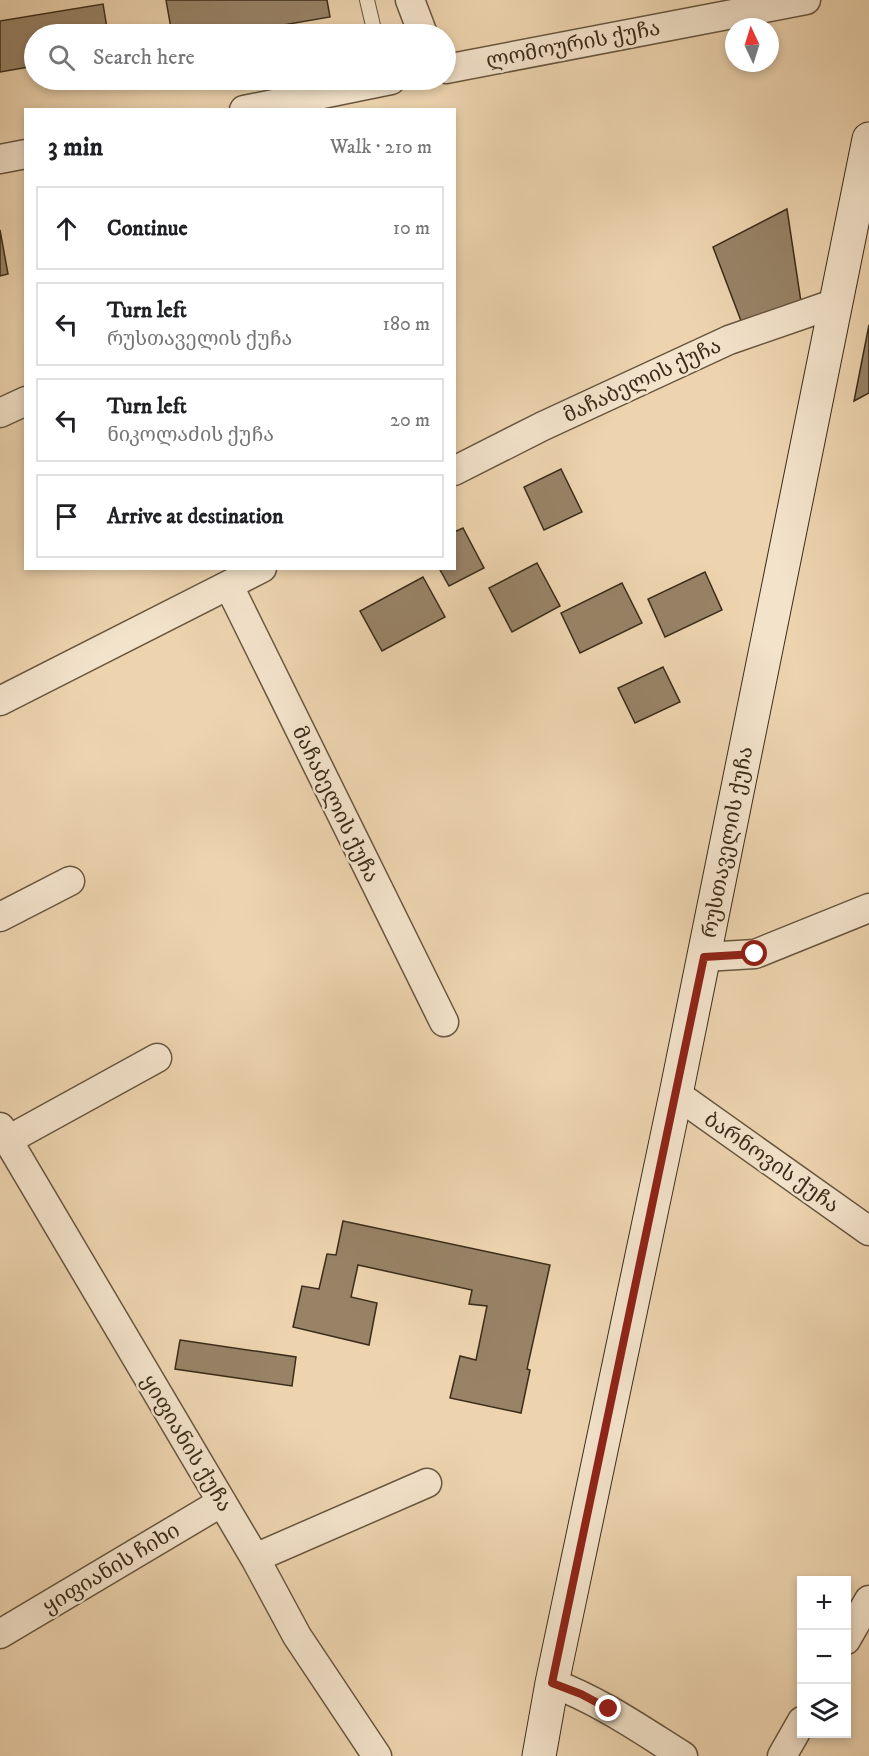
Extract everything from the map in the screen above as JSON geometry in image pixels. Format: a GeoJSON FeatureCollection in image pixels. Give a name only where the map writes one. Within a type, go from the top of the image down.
{"type":"FeatureCollection","features":[{"type":"Feature","properties":{"kind":"main road","name":"რუსთაველის ქუჩა"},"geometry":{"type":"LineString","coordinates":[[539,1756],[552,1683],[676,1094],[836,303],[863,199],[869,139]]}},
{"type":"Feature","properties":{"kind":"street"},"geometry":{"type":"LineString","coordinates":[[410,0],[419,24]]}},
{"type":"Feature","properties":{"kind":"street","name":"ლომოურის ქუჩა"},"geometry":{"type":"LineString","coordinates":[[456,67],[806,0]]}},
{"type":"Feature","properties":{"kind":"street"},"geometry":{"type":"LineString","coordinates":[[254,108],[340,90]]}},
{"type":"Feature","properties":{"kind":"street","name":"მაჩაბელის ქუჩა"},"geometry":{"type":"LineString","coordinates":[[456,470],[543,426],[729,340],[836,303]]}},
{"type":"Feature","properties":{"kind":"street"},"geometry":{"type":"LineString","coordinates":[[0,413],[24,402]]}},
{"type":"Feature","properties":{"kind":"street"},"geometry":{"type":"LineString","coordinates":[[0,701],[258,570]]}},
{"type":"Feature","properties":{"kind":"street","name":"მაჩაბელის ქუჩა"},"geometry":{"type":"LineString","coordinates":[[229,586],[444,1022]]}},
{"type":"Feature","properties":{"kind":"street"},"geometry":{"type":"LineString","coordinates":[[0,917],[70,881]]}},
{"type":"Feature","properties":{"kind":"street"},"geometry":{"type":"LineString","coordinates":[[704,957],[755,954],[869,908]]}},
{"type":"Feature","properties":{"kind":"street"},"geometry":{"type":"LineString","coordinates":[[4,1133],[157,1058]]}},
{"type":"Feature","properties":{"kind":"street","name":"ბარნოვის ქუჩა"},"geometry":{"type":"LineString","coordinates":[[676,1094],[869,1231]]}},
{"type":"Feature","properties":{"kind":"street","name":"ყიფიანის ქუჩა"},"geometry":{"type":"LineString","coordinates":[[4,1133],[255,1558],[297,1635],[377,1756]]}},
{"type":"Feature","properties":{"kind":"street"},"geometry":{"type":"LineString","coordinates":[[255,1558],[427,1483]]}},
{"type":"Feature","properties":{"kind":"street","name":"ყიფიანის ჩიხი"},"geometry":{"type":"LineString","coordinates":[[0,1634],[222,1503]]}},
{"type":"Feature","properties":{"kind":"street"},"geometry":{"type":"LineString","coordinates":[[851,1631],[869,1600]]}},
{"type":"Feature","properties":{"kind":"street"},"geometry":{"type":"LineString","coordinates":[[552,1683],[581,1694],[609,1709],[683,1756]]}},
{"type":"Feature","properties":{"kind":"street"},"geometry":{"type":"LineString","coordinates":[[782,1756],[797,1728]]}},
{"type":"Feature","properties":{"kind":"lane"},"geometry":{"type":"LineString","coordinates":[[367,0],[373,24]]}},
{"type":"Feature","properties":{"kind":"building"},"geometry":{"type":"Polygon","coordinates":[[[166,0],[327,0],[330,17],[289,24],[170,24],[166,0]]]}},
{"type":"Feature","properties":{"kind":"building"},"geometry":{"type":"Polygon","coordinates":[[[103,4],[106,24],[24,24],[24,68],[0,72],[0,21],[103,4]]]}},
{"type":"Feature","properties":{"kind":"building"},"geometry":{"type":"Polygon","coordinates":[[[787,209],[801,302],[743,326],[713,247],[787,209]]]}},
{"type":"Feature","properties":{"kind":"building"},"geometry":{"type":"Polygon","coordinates":[[[0,230],[8,274],[0,276],[0,230]]]}},
{"type":"Feature","properties":{"kind":"building"},"geometry":{"type":"Polygon","coordinates":[[[869,325],[869,393],[854,401],[869,325]]]}},
{"type":"Feature","properties":{"kind":"building"},"geometry":{"type":"Polygon","coordinates":[[[561,469],[582,512],[544,530],[524,487],[561,469]]]}},
{"type":"Feature","properties":{"kind":"building"},"geometry":{"type":"Polygon","coordinates":[[[463,528],[484,568],[449,586],[440,570],[456,570],[456,531],[463,528]]]}},
{"type":"Feature","properties":{"kind":"building"},"geometry":{"type":"Polygon","coordinates":[[[537,563],[560,606],[512,632],[489,588],[537,563]]]}},
{"type":"Feature","properties":{"kind":"building"},"geometry":{"type":"Polygon","coordinates":[[[705,572],[722,610],[665,637],[648,599],[705,572]]]}},
{"type":"Feature","properties":{"kind":"building"},"geometry":{"type":"Polygon","coordinates":[[[423,577],[445,617],[382,651],[360,611],[423,577]]]}},
{"type":"Feature","properties":{"kind":"building"},"geometry":{"type":"Polygon","coordinates":[[[622,583],[642,623],[580,653],[561,613],[622,583]]]}},
{"type":"Feature","properties":{"kind":"building"},"geometry":{"type":"Polygon","coordinates":[[[663,667],[680,702],[635,723],[618,688],[663,667]]]}},
{"type":"Feature","properties":{"kind":"building"},"geometry":{"type":"Polygon","coordinates":[[[343,1221],[550,1265],[527,1369],[530,1370],[521,1413],[450,1398],[460,1356],[476,1360],[487,1306],[469,1304],[472,1290],[358,1265],[351,1297],[377,1303],[369,1345],[293,1327],[302,1286],[319,1289],[327,1254],[336,1255],[343,1221]]]}},
{"type":"Feature","properties":{"kind":"building"},"geometry":{"type":"Polygon","coordinates":[[[180,1340],[296,1357],[292,1386],[175,1369],[180,1340]]]}},
{"type":"Feature","properties":{"kind":"route"},"geometry":{"type":"LineString","coordinates":[[609,1709],[581,1694],[552,1683],[704,957],[755,954]]}}]}
